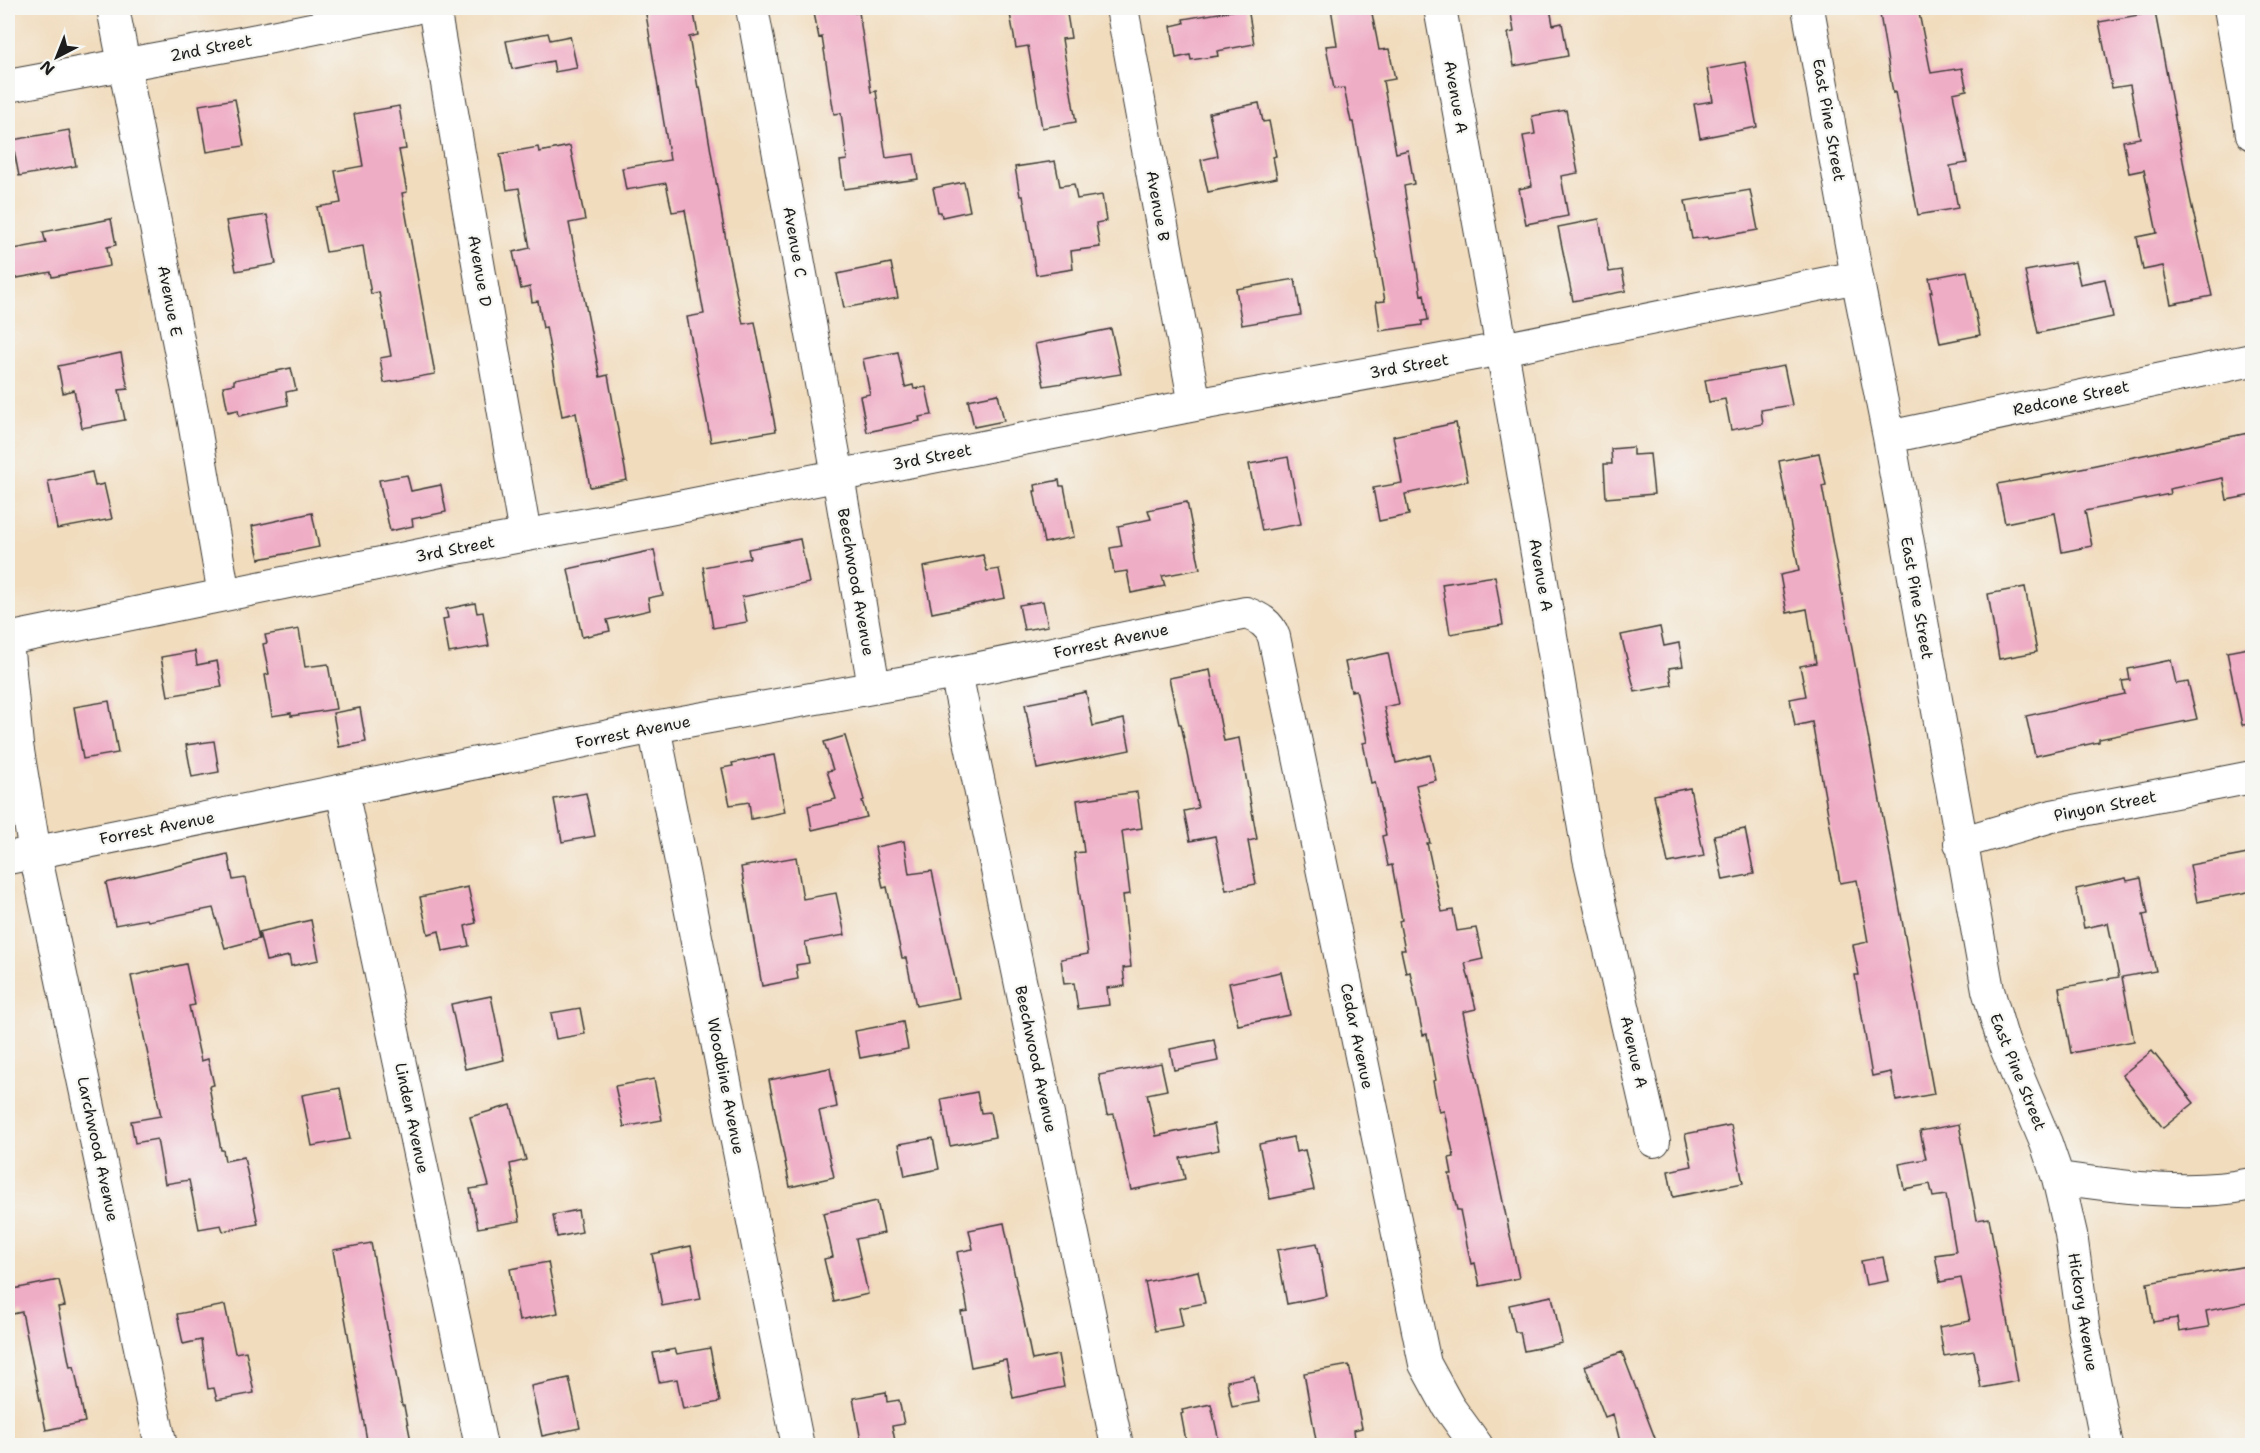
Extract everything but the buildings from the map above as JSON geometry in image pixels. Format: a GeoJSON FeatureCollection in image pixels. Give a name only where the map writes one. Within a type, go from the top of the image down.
{"type":"FeatureCollection","features":[{"type":"Feature","properties":{"kind":"street","name":"Avenue E"},"geometry":{"type":"LineString","coordinates":[[113,8],[193,416],[224,595]]}},
{"type":"Feature","properties":{"kind":"street","name":"2nd Street"},"geometry":{"type":"LineString","coordinates":[[8,86],[414,8]]}},
{"type":"Feature","properties":{"kind":"street","name":"Avenue D"},"geometry":{"type":"LineString","coordinates":[[434,8],[525,535]]}},
{"type":"Feature","properties":{"kind":"street","name":"Avenue C"},"geometry":{"type":"LineString","coordinates":[[752,8],[838,476]]}},
{"type":"Feature","properties":{"kind":"street","name":"Avenue B"},"geometry":{"type":"LineString","coordinates":[[1122,8],[1195,405]]}},
{"type":"Feature","properties":{"kind":"street","name":"Avenue A"},"geometry":{"type":"LineString","coordinates":[[1440,8],[1502,349],[1589,858],[1654,1141]]}},
{"type":"Feature","properties":{"kind":"street","name":"East Pine Street"},"geometry":{"type":"LineString","coordinates":[[1808,8],[1889,437],[1988,990],[2003,1041],[2046,1143],[2058,1178]]}},
{"type":"Feature","properties":{"kind":"street"},"geometry":{"type":"LineString","coordinates":[[2230,8],[2253,134]]}},
{"type":"Feature","properties":{"kind":"street","name":"3rd Street"},"geometry":{"type":"LineString","coordinates":[[8,639],[525,535],[1195,405],[1502,349],[1857,277]]}},
{"type":"Feature","properties":{"kind":"street","name":"Redcone Street"},"geometry":{"type":"LineString","coordinates":[[1889,437],[2253,360]]}},
{"type":"Feature","properties":{"kind":"street","name":"Beechwood Avenue"},"geometry":{"type":"LineString","coordinates":[[838,476],[874,687]]}},
{"type":"Feature","properties":{"kind":"street","name":"Forrest Avenue"},"geometry":{"type":"LineString","coordinates":[[21,856],[654,727],[956,673],[1246,613],[1260,618]]}},
{"type":"Feature","properties":{"kind":"street","name":"Cedar Avenue"},"geometry":{"type":"LineString","coordinates":[[1260,618],[1271,628],[1274,637],[1425,1364],[1448,1406],[1477,1446]]}},
{"type":"Feature","properties":{"kind":"street","name":"Larchwood Avenue"},"geometry":{"type":"LineString","coordinates":[[8,652],[17,745],[21,856],[161,1446]]}},
{"type":"Feature","properties":{"kind":"street","name":"Beechwood Avenue"},"geometry":{"type":"LineString","coordinates":[[956,673],[1117,1446]]}},
{"type":"Feature","properties":{"kind":"street","name":"Woodbine Avenue"},"geometry":{"type":"LineString","coordinates":[[654,727],[798,1446]]}},
{"type":"Feature","properties":{"kind":"street","name":"Pinyon Street"},"geometry":{"type":"LineString","coordinates":[[1960,843],[2052,816],[2253,777]]}},
{"type":"Feature","properties":{"kind":"street","name":"Linden Avenue"},"geometry":{"type":"LineString","coordinates":[[342,791],[481,1446]]}},
{"type":"Feature","properties":{"kind":"street"},"geometry":{"type":"LineString","coordinates":[[2058,1178],[2144,1190],[2236,1187],[2253,1184]]}},
{"type":"Feature","properties":{"kind":"street","name":"Hickory Avenue"},"geometry":{"type":"LineString","coordinates":[[2058,1178],[2071,1234],[2084,1329],[2107,1446]]}}]}
